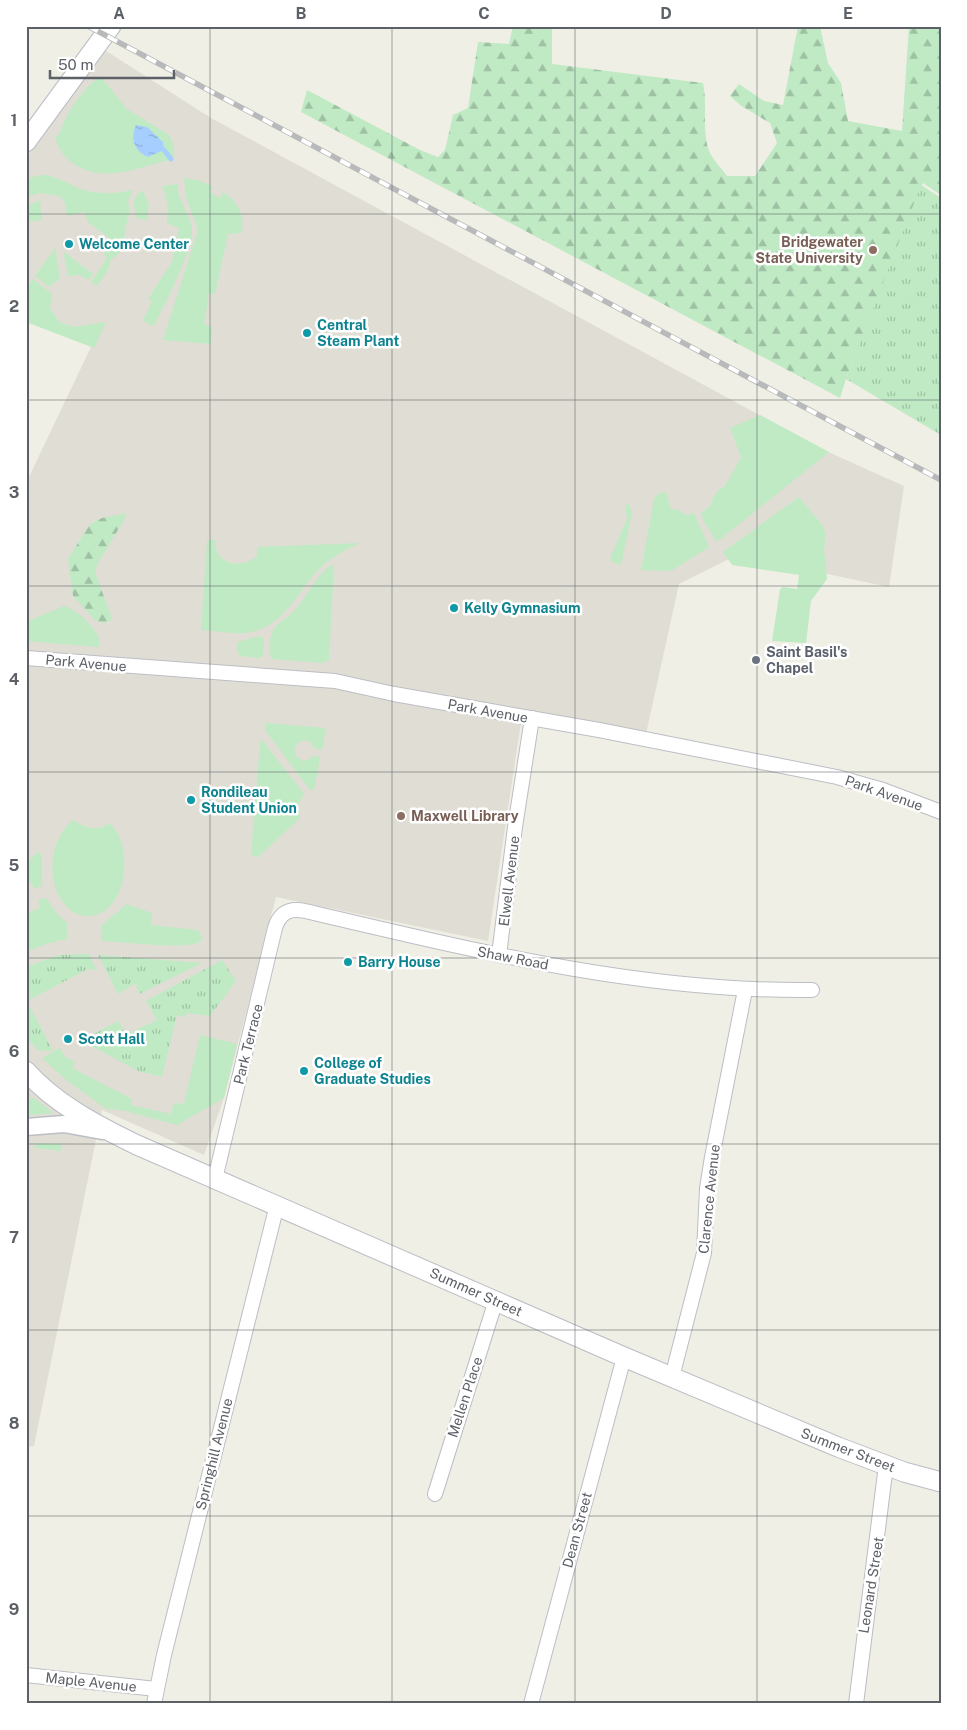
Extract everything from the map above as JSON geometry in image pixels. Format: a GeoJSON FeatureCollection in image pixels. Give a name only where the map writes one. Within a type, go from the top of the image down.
{"type":"FeatureCollection","features":[{"type":"Feature","properties":{"kind":"main road"},"geometry":{"type":"LineString","coordinates":[[26,141],[111,26]]}},
{"type":"Feature","properties":{"kind":"main road","name":"Summer Street"},"geometry":{"type":"LineString","coordinates":[[26,1071],[56,1098],[114,1134],[672,1378],[838,1448],[941,1482]]}},
{"type":"Feature","properties":{"kind":"street","name":"Park Avenue"},"geometry":{"type":"LineString","coordinates":[[26,658],[102,665],[314,678],[838,777],[883,790],[941,812]]}},
{"type":"Feature","properties":{"kind":"street","name":"Elwell Avenue"},"geometry":{"type":"LineString","coordinates":[[499,955],[515,827],[532,718]]}},
{"type":"Feature","properties":{"kind":"street","name":"Shaw Road"},"geometry":{"type":"LineString","coordinates":[[285,912],[293,909],[305,911],[499,955],[592,973],[745,990],[812,990]]}},
{"type":"Feature","properties":{"kind":"street","name":"Park Terrace"},"geometry":{"type":"LineString","coordinates":[[215,1179],[275,928],[278,919],[285,912]]}},
{"type":"Feature","properties":{"kind":"street","name":"Clarence Avenue"},"geometry":{"type":"LineString","coordinates":[[672,1378],[704,1253],[707,1188],[745,990]]}},
{"type":"Feature","properties":{"kind":"street"},"geometry":{"type":"LineString","coordinates":[[26,1127],[64,1124],[114,1134]]}},
{"type":"Feature","properties":{"kind":"street","name":"Springhill Avenue"},"geometry":{"type":"LineString","coordinates":[[154,1704],[156,1689],[277,1205]]}},
{"type":"Feature","properties":{"kind":"street","name":"Mellen Place"},"geometry":{"type":"LineString","coordinates":[[435,1494],[496,1300]]}},
{"type":"Feature","properties":{"kind":"street","name":"Dean Street"},"geometry":{"type":"LineString","coordinates":[[531,1704],[624,1357]]}},
{"type":"Feature","properties":{"kind":"street","name":"Leonard Street"},"geometry":{"type":"LineString","coordinates":[[856,1704],[886,1465]]}},
{"type":"Feature","properties":{"kind":"street","name":"Maple Avenue"},"geometry":{"type":"LineString","coordinates":[[26,1675],[156,1689]]}},
{"type":"Feature","properties":{"kind":"shaded area"},"geometry":{"type":"Polygon","coordinates":[[[103,49],[211,118],[826,451],[904,486],[889,587],[737,555],[679,584],[646,734],[523,709],[488,941],[276,897],[224,1098],[204,1155],[102,1110],[34,1446],[26,1447],[26,483],[91,347],[26,311],[26,158],[103,49]]]}},
{"type":"Feature","properties":{"kind":"green space"},"geometry":{"type":"Polygon","coordinates":[[[513,26],[552,26],[552,64],[703,83],[705,128],[710,153],[727,176],[755,176],[777,143],[770,123],[740,105],[730,96],[739,84],[764,101],[783,105],[798,26],[820,26],[828,63],[841,83],[848,121],[902,131],[909,26],[941,26],[941,195],[923,183],[840,398],[301,112],[307,90],[420,150],[438,157],[445,150],[453,115],[468,108],[478,42],[509,44],[513,26]]]}},
{"type":"Feature","properties":{"kind":"green space"},"geometry":{"type":"Polygon","coordinates":[[[101,77],[127,109],[169,135],[174,146],[174,159],[169,156],[168,160],[143,167],[118,173],[106,173],[82,169],[65,156],[55,136],[60,134],[65,120],[82,94],[101,77]]]}},
{"type":"Feature","properties":{"kind":"green space"},"geometry":{"type":"Polygon","coordinates":[[[40,175],[55,178],[91,192],[112,193],[133,190],[128,201],[130,212],[125,228],[124,248],[111,260],[107,272],[97,286],[91,282],[107,258],[104,255],[114,242],[87,221],[85,212],[67,216],[65,203],[60,196],[39,193],[26,198],[26,179],[40,175]]]}},
{"type":"Feature","properties":{"kind":"green space"},"geometry":{"type":"Polygon","coordinates":[[[184,178],[197,180],[213,186],[210,192],[220,198],[223,192],[237,205],[242,221],[241,233],[228,234],[215,294],[209,293],[204,324],[212,327],[211,344],[163,340],[198,230],[186,197],[184,178]]]}},
{"type":"Feature","properties":{"kind":"green space"},"geometry":{"type":"Polygon","coordinates":[[[177,184],[179,196],[191,223],[191,238],[189,249],[179,274],[153,326],[143,321],[152,301],[148,299],[172,262],[179,228],[167,223],[168,206],[163,186],[177,184]]]}},
{"type":"Feature","properties":{"kind":"green space"},"geometry":{"type":"Polygon","coordinates":[[[921,185],[941,198],[941,435],[846,379],[921,185]]]}},
{"type":"Feature","properties":{"kind":"green space"},"geometry":{"type":"Polygon","coordinates":[[[143,191],[149,204],[147,220],[135,218],[134,202],[136,196],[143,191]]]}},
{"type":"Feature","properties":{"kind":"green space"},"geometry":{"type":"Polygon","coordinates":[[[42,200],[40,206],[42,220],[26,222],[26,206],[42,200]]]}},
{"type":"Feature","properties":{"kind":"green space"},"geometry":{"type":"Polygon","coordinates":[[[55,248],[60,278],[49,287],[35,276],[55,248]]]}},
{"type":"Feature","properties":{"kind":"green space"},"geometry":{"type":"Polygon","coordinates":[[[63,251],[93,274],[89,280],[79,275],[68,276],[63,251]]]}},
{"type":"Feature","properties":{"kind":"green space"},"geometry":{"type":"Polygon","coordinates":[[[33,279],[52,294],[50,308],[60,323],[75,327],[106,322],[94,348],[26,322],[26,287],[33,279]]]}},
{"type":"Feature","properties":{"kind":"green space"},"geometry":{"type":"Polygon","coordinates":[[[760,415],[829,452],[717,542],[704,522],[701,513],[710,506],[716,492],[725,486],[741,457],[730,428],[760,415]]]}},
{"type":"Feature","properties":{"kind":"green space"},"geometry":{"type":"Polygon","coordinates":[[[664,492],[667,494],[671,510],[677,509],[685,515],[694,513],[709,547],[671,571],[641,570],[654,499],[658,494],[664,492]]]}},
{"type":"Feature","properties":{"kind":"green space"},"geometry":{"type":"Polygon","coordinates":[[[799,497],[823,526],[826,535],[824,550],[827,579],[811,601],[806,643],[772,641],[780,589],[783,587],[797,589],[799,575],[732,565],[723,552],[799,497]]]}},
{"type":"Feature","properties":{"kind":"green space"},"geometry":{"type":"Polygon","coordinates":[[[625,503],[630,506],[632,513],[621,565],[612,562],[610,558],[627,519],[625,503]]]}},
{"type":"Feature","properties":{"kind":"green space"},"geometry":{"type":"Polygon","coordinates":[[[126,513],[124,520],[98,563],[95,572],[112,619],[105,623],[96,621],[73,596],[68,559],[90,524],[102,518],[126,513]]]}},
{"type":"Feature","properties":{"kind":"green space"},"geometry":{"type":"Polygon","coordinates":[[[207,540],[215,540],[219,555],[224,560],[236,564],[244,563],[257,556],[257,547],[360,543],[348,548],[318,570],[283,614],[275,621],[255,631],[235,633],[201,630],[207,540]]]}},
{"type":"Feature","properties":{"kind":"green space"},"geometry":{"type":"Polygon","coordinates":[[[334,564],[329,660],[323,663],[272,659],[270,644],[274,629],[294,611],[322,573],[334,564]]]}},
{"type":"Feature","properties":{"kind":"green space"},"geometry":{"type":"Polygon","coordinates":[[[64,606],[88,622],[97,635],[99,647],[26,641],[26,622],[64,606]]]}},
{"type":"Feature","properties":{"kind":"green space"},"geometry":{"type":"Polygon","coordinates":[[[259,636],[264,639],[263,656],[258,658],[240,656],[237,651],[238,642],[259,636]]]}},
{"type":"Feature","properties":{"kind":"green space"},"geometry":{"type":"Polygon","coordinates":[[[266,723],[326,728],[322,750],[314,748],[311,742],[304,740],[299,742],[294,748],[296,756],[303,761],[313,756],[320,757],[314,790],[310,790],[265,730],[266,723]]]}},
{"type":"Feature","properties":{"kind":"green space"},"geometry":{"type":"Polygon","coordinates":[[[262,740],[304,794],[298,805],[300,818],[258,857],[251,856],[260,742],[262,740]]]}},
{"type":"Feature","properties":{"kind":"green space"},"geometry":{"type":"Polygon","coordinates":[[[73,820],[91,828],[105,826],[110,823],[118,833],[122,846],[124,873],[117,895],[107,909],[94,915],[80,915],[68,907],[58,894],[53,875],[54,852],[57,843],[63,830],[73,820]]]}},
{"type":"Feature","properties":{"kind":"green space"},"geometry":{"type":"Polygon","coordinates":[[[38,852],[42,856],[42,886],[34,889],[31,882],[26,883],[26,863],[38,852]]]}},
{"type":"Feature","properties":{"kind":"green space"},"geometry":{"type":"Polygon","coordinates":[[[46,898],[57,914],[67,923],[67,939],[49,943],[26,952],[26,913],[40,908],[38,900],[46,898]]]}},
{"type":"Feature","properties":{"kind":"green space"},"geometry":{"type":"Polygon","coordinates":[[[127,904],[152,913],[151,925],[197,930],[202,936],[201,941],[194,944],[169,945],[101,941],[102,925],[127,904]]]}},
{"type":"Feature","properties":{"kind":"green space"},"geometry":{"type":"Polygon","coordinates":[[[89,954],[97,970],[88,969],[27,1001],[53,1051],[37,1050],[26,1036],[26,967],[59,955],[89,954]]]}},
{"type":"Feature","properties":{"kind":"green space"},"geometry":{"type":"Polygon","coordinates":[[[98,955],[202,963],[139,994],[135,983],[118,994],[98,955]]]}},
{"type":"Feature","properties":{"kind":"green space"},"geometry":{"type":"Polygon","coordinates":[[[222,960],[236,981],[210,1016],[187,1013],[185,1017],[177,1015],[162,1077],[138,1071],[86,1043],[92,1035],[118,1021],[127,1034],[157,1020],[146,1001],[222,960]]]}},
{"type":"Feature","properties":{"kind":"green space"},"geometry":{"type":"Polygon","coordinates":[[[200,1035],[237,1044],[224,1098],[177,1125],[121,1110],[106,1109],[65,1079],[42,1058],[60,1048],[65,1057],[75,1062],[72,1068],[132,1099],[131,1105],[171,1114],[174,1103],[184,1104],[200,1035]]]}},
{"type":"Feature","properties":{"kind":"green space"},"geometry":{"type":"Polygon","coordinates":[[[34,1098],[53,1113],[30,1115],[29,1100],[34,1098]]]}},
{"type":"Feature","properties":{"kind":"green space"},"geometry":{"type":"Polygon","coordinates":[[[35,1143],[60,1144],[62,1146],[61,1151],[35,1148],[35,1143]]]}},
{"type":"Feature","properties":{"kind":"water"},"geometry":{"type":"Polygon","coordinates":[[[136,125],[147,127],[163,142],[164,150],[148,157],[139,151],[133,140],[136,125]]]}},
{"type":"Feature","properties":{"kind":"waterway"},"geometry":{"type":"LineString","coordinates":[[164,150],[171,159]]}},
{"type":"Feature","properties":{"kind":"railway"},"geometry":{"type":"LineString","coordinates":[[88,26],[941,480]]}},
{"type":"Feature","properties":{"kind":"place","name":"Welcome Center"},"geometry":{"type":"Point","coordinates":[69,244]}},
{"type":"Feature","properties":{"kind":"place","name":"Bridgewater State University"},"geometry":{"type":"Point","coordinates":[873,250]}},
{"type":"Feature","properties":{"kind":"place","name":"Central Steam Plant"},"geometry":{"type":"Point","coordinates":[307,333]}},
{"type":"Feature","properties":{"kind":"place","name":"Kelly Gymnasium"},"geometry":{"type":"Point","coordinates":[454,608]}},
{"type":"Feature","properties":{"kind":"place","name":"Saint Basil's Chapel"},"geometry":{"type":"Point","coordinates":[756,660]}},
{"type":"Feature","properties":{"kind":"place","name":"Rondileau Student Union"},"geometry":{"type":"Point","coordinates":[191,800]}},
{"type":"Feature","properties":{"kind":"place","name":"Maxwell Library"},"geometry":{"type":"Point","coordinates":[401,816]}},
{"type":"Feature","properties":{"kind":"place","name":"Barry House"},"geometry":{"type":"Point","coordinates":[348,962]}},
{"type":"Feature","properties":{"kind":"place","name":"Scott Hall"},"geometry":{"type":"Point","coordinates":[68,1039]}},
{"type":"Feature","properties":{"kind":"place","name":"College of Graduate Studies"},"geometry":{"type":"Point","coordinates":[304,1071]}}]}
